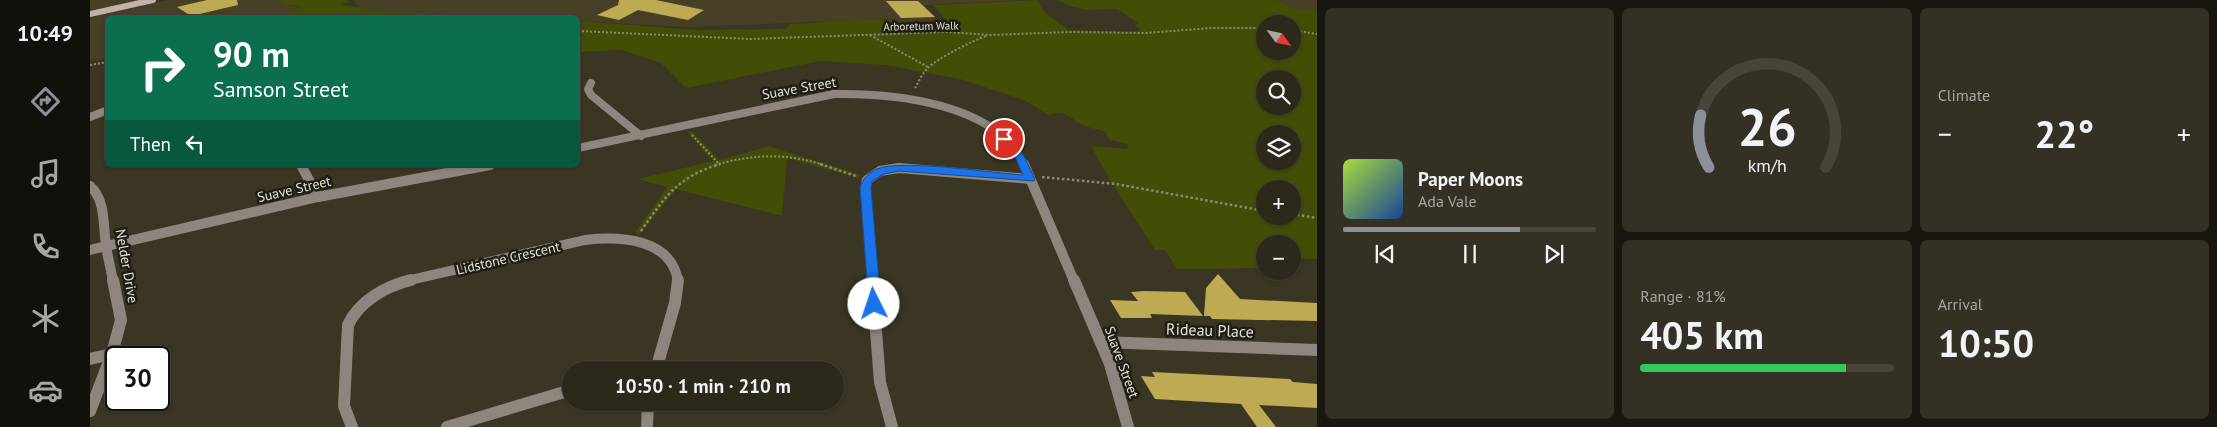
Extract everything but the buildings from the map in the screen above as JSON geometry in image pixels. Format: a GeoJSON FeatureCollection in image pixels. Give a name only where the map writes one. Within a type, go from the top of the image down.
{"type":"FeatureCollection","features":[{"type":"Feature","properties":{"kind":"main road"},"geometry":{"type":"LineString","coordinates":[[90,14],[153,0]]}},
{"type":"Feature","properties":{"kind":"street"},"geometry":{"type":"LineString","coordinates":[[591,82],[588,89],[591,95],[641,136]]}},
{"type":"Feature","properties":{"kind":"street","name":"Suave Street"},"geometry":{"type":"LineString","coordinates":[[580,148],[641,136],[823,95],[859,93],[909,98],[952,110],[988,127],[1014,150],[1029,177],[1117,382],[1128,427]]}},
{"type":"Feature","properties":{"kind":"street"},"geometry":{"type":"LineString","coordinates":[[90,117],[105,111]]}},
{"type":"Feature","properties":{"kind":"street"},"geometry":{"type":"LineString","coordinates":[[302,167],[318,198]]}},
{"type":"Feature","properties":{"kind":"street","name":"Suave Street"},"geometry":{"type":"LineString","coordinates":[[90,250],[318,198],[479,167]]}},
{"type":"Feature","properties":{"kind":"street"},"geometry":{"type":"LineString","coordinates":[[892,427],[884,403],[880,382],[865,188],[868,180],[880,171],[899,168],[1029,177]]}},
{"type":"Feature","properties":{"kind":"street","name":"Nelder Drive"},"geometry":{"type":"LineString","coordinates":[[90,186],[97,192],[102,207],[106,247],[121,320],[114,346]]}},
{"type":"Feature","properties":{"kind":"street","name":"Lidstone Crescent"},"geometry":{"type":"LineString","coordinates":[[352,427],[346,416],[344,406],[348,325],[358,308],[377,293],[399,283],[585,240],[607,237],[634,240],[661,252],[668,259],[677,274],[676,294],[658,361]]}},
{"type":"Feature","properties":{"kind":"street","name":"Rideau Place"},"geometry":{"type":"LineString","coordinates":[[1101,342],[1317,350]]}},
{"type":"Feature","properties":{"kind":"street"},"geometry":{"type":"LineString","coordinates":[[90,359],[105,356]]}},
{"type":"Feature","properties":{"kind":"street","name":"Nelder Drive"},"geometry":{"type":"LineString","coordinates":[[90,411],[105,372]]}},
{"type":"Feature","properties":{"kind":"street"},"geometry":{"type":"LineString","coordinates":[[447,427],[562,393]]}},
{"type":"Feature","properties":{"kind":"street"},"geometry":{"type":"LineString","coordinates":[[647,427],[648,411]]}},
{"type":"Feature","properties":{"kind":"path","name":"Arboretum Walk"},"geometry":{"type":"LineString","coordinates":[[580,31],[750,38],[947,32],[990,35],[1070,32],[1146,33],[1211,28],[1256,28]]}},
{"type":"Feature","properties":{"kind":"path"},"geometry":{"type":"LineString","coordinates":[[1301,31],[1317,34]]}},
{"type":"Feature","properties":{"kind":"path"},"geometry":{"type":"LineString","coordinates":[[869,34],[928,68]]}},
{"type":"Feature","properties":{"kind":"path"},"geometry":{"type":"LineString","coordinates":[[909,98],[928,68],[955,52],[965,43],[990,35]]}},
{"type":"Feature","properties":{"kind":"path"},"geometry":{"type":"LineString","coordinates":[[90,65],[105,62]]}},
{"type":"Feature","properties":{"kind":"path"},"geometry":{"type":"LineString","coordinates":[[689,131],[720,165]]}},
{"type":"Feature","properties":{"kind":"path"},"geometry":{"type":"LineString","coordinates":[[634,240],[676,185],[698,172],[720,165],[764,156],[782,155],[868,180]]}},
{"type":"Feature","properties":{"kind":"path"},"geometry":{"type":"LineString","coordinates":[[1029,177],[1116,184],[1256,209]]}},
{"type":"Feature","properties":{"kind":"path"},"geometry":{"type":"LineString","coordinates":[[1301,215],[1317,218]]}},
{"type":"Feature","properties":{"kind":"shaded area"},"geometry":{"type":"Polygon","coordinates":[[[90,0],[141,0],[90,11],[90,0]]]}},
{"type":"Feature","properties":{"kind":"shaded area"},"geometry":{"type":"Polygon","coordinates":[[[167,0],[279,0],[301,9],[284,15],[105,15],[105,57],[90,61],[90,18],[167,0]]]}},
{"type":"Feature","properties":{"kind":"shaded area"},"geometry":{"type":"Polygon","coordinates":[[[353,0],[1023,0],[924,5],[938,20],[898,22],[893,19],[687,27],[580,21],[580,15],[469,15],[361,10],[353,0]]]}},
{"type":"Feature","properties":{"kind":"shaded area"},"geometry":{"type":"Polygon","coordinates":[[[1276,0],[1317,0],[1317,10],[1299,10],[1276,0]]]}},
{"type":"Feature","properties":{"kind":"green space"},"geometry":{"type":"Polygon","coordinates":[[[279,0],[348,0],[349,2],[341,5],[359,7],[362,10],[469,15],[281,15],[300,8],[285,4],[279,0]]]}},
{"type":"Feature","properties":{"kind":"green space"},"geometry":{"type":"Polygon","coordinates":[[[1037,0],[1045,13],[1069,30],[1136,32],[1141,30],[1135,26],[1138,23],[1117,9],[1086,10],[1070,6],[1058,0],[1276,0],[1299,10],[1317,10],[1317,259],[1301,258],[1301,235],[1256,235],[1256,268],[1177,269],[1165,250],[1155,250],[1110,180],[1091,146],[1127,149],[1128,144],[1110,140],[1105,132],[1080,124],[1065,114],[1049,115],[1024,100],[960,79],[886,65],[820,61],[686,88],[661,63],[622,50],[580,52],[580,21],[698,30],[786,29],[790,24],[861,20],[923,24],[939,22],[945,19],[933,5],[1037,0]]]}},
{"type":"Feature","properties":{"kind":"green space"},"geometry":{"type":"Polygon","coordinates":[[[692,131],[719,160],[769,146],[860,175],[858,178],[787,158],[782,216],[676,189],[640,234],[635,233],[667,187],[638,179],[713,161],[687,132],[692,131]]]}},
{"type":"Feature","properties":{"kind":"route"},"geometry":{"type":"LineString","coordinates":[[874,304],[865,188],[871,176],[880,171],[899,168],[1030,179],[1023,162],[1004,139]]}}]}
